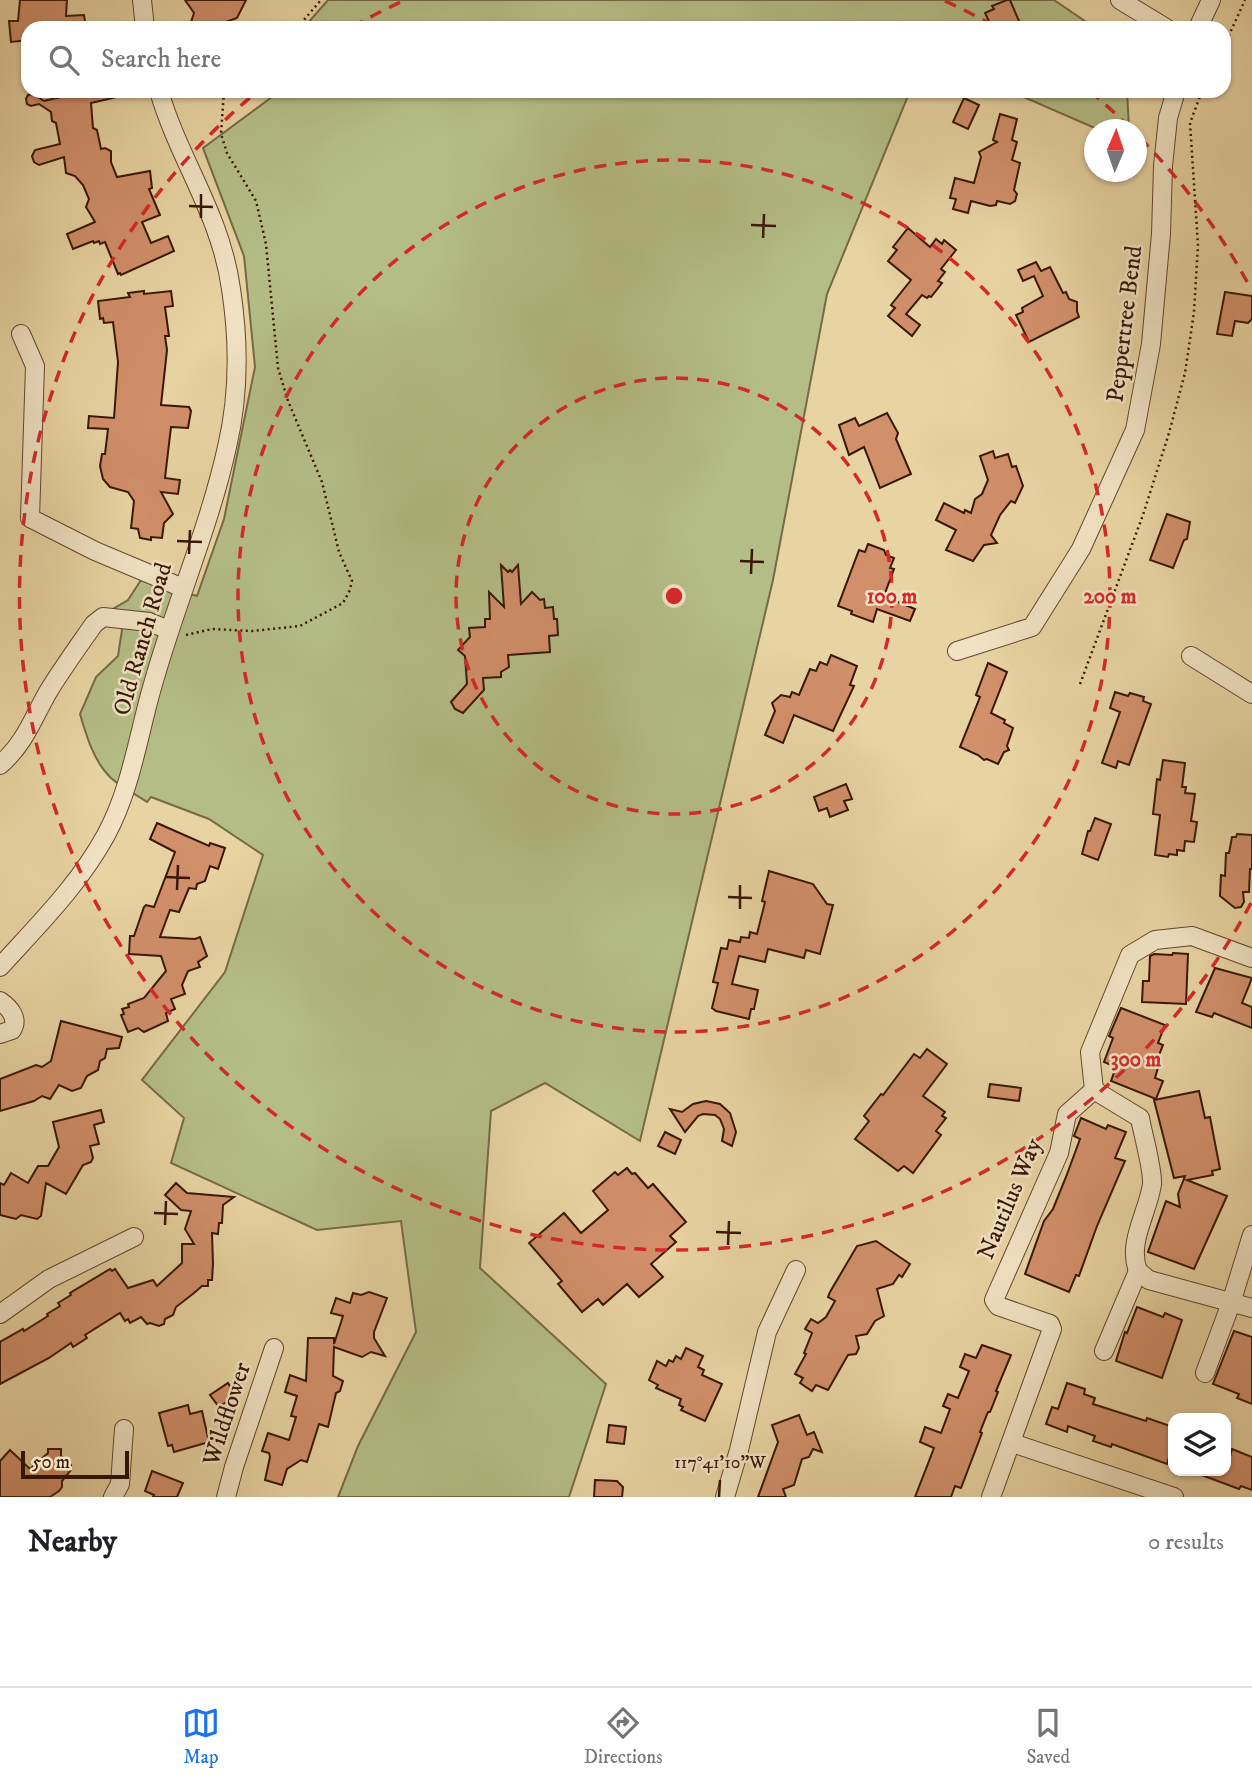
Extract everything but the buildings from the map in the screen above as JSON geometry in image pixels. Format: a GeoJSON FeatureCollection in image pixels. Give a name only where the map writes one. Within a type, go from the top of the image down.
{"type":"FeatureCollection","features":[{"type":"Feature","properties":{"kind":"street"},"geometry":{"type":"LineString","coordinates":[[142,0],[144,21]]}},
{"type":"Feature","properties":{"kind":"street"},"geometry":{"type":"LineString","coordinates":[[1120,0],[1154,21]]}},
{"type":"Feature","properties":{"kind":"street"},"geometry":{"type":"LineString","coordinates":[[1201,21],[1211,0]]}},
{"type":"Feature","properties":{"kind":"street","name":"Old Ranch Road"},"geometry":{"type":"LineString","coordinates":[[0,967],[51,913],[84,872],[123,801],[169,630],[216,492],[228,445],[236,392],[236,340],[231,287],[219,235],[162,98]]}},
{"type":"Feature","properties":{"kind":"street","name":"Peppertree Bend"},"geometry":{"type":"LineString","coordinates":[[957,651],[1032,627],[1081,549],[1135,429],[1151,344],[1161,234],[1163,166],[1168,118],[1174,98]]}},
{"type":"Feature","properties":{"kind":"street"},"geometry":{"type":"LineString","coordinates":[[21,334],[35,366],[30,518],[95,551],[183,588]]}},
{"type":"Feature","properties":{"kind":"street"},"geometry":{"type":"LineString","coordinates":[[0,765],[14,752],[29,731],[47,695],[93,624],[103,617],[129,618],[169,630]]}},
{"type":"Feature","properties":{"kind":"street"},"geometry":{"type":"LineString","coordinates":[[1191,656],[1252,694]]}},
{"type":"Feature","properties":{"kind":"street"},"geometry":{"type":"LineString","coordinates":[[1104,1351],[1138,1272],[1134,1256],[1136,1241],[1152,1182],[1140,1118],[1094,1090],[1090,1052],[1130,955],[1155,940],[1192,936],[1252,958]]}},
{"type":"Feature","properties":{"kind":"street"},"geometry":{"type":"LineString","coordinates":[[0,1001],[11,1010],[15,1021],[12,1030],[0,1034]]}},
{"type":"Feature","properties":{"kind":"street","name":"Nautilus Way"},"geometry":{"type":"LineString","coordinates":[[1012,1443],[1052,1329],[1050,1324],[999,1306],[995,1300],[1059,1153],[1068,1114],[1094,1090]]}},
{"type":"Feature","properties":{"kind":"street"},"geometry":{"type":"LineString","coordinates":[[1205,1373],[1231,1303],[1252,1234]]}},
{"type":"Feature","properties":{"kind":"street"},"geometry":{"type":"LineString","coordinates":[[0,1314],[49,1279],[134,1237]]}},
{"type":"Feature","properties":{"kind":"street"},"geometry":{"type":"LineString","coordinates":[[725,1497],[768,1332],[796,1270]]}},
{"type":"Feature","properties":{"kind":"street"},"geometry":{"type":"LineString","coordinates":[[1138,1272],[1149,1280],[1252,1308]]}},
{"type":"Feature","properties":{"kind":"street","name":"Wildflower"},"geometry":{"type":"LineString","coordinates":[[226,1497],[274,1348]]}},
{"type":"Feature","properties":{"kind":"street"},"geometry":{"type":"LineString","coordinates":[[113,1497],[120,1484],[124,1429]]}},
{"type":"Feature","properties":{"kind":"street"},"geometry":{"type":"LineString","coordinates":[[991,1497],[1012,1443],[1174,1497]]}},
{"type":"Feature","properties":{"kind":"path"},"geometry":{"type":"LineString","coordinates":[[304,21],[321,0]]}},
{"type":"Feature","properties":{"kind":"path"},"geometry":{"type":"LineString","coordinates":[[1231,31],[1245,0]]}},
{"type":"Feature","properties":{"kind":"path"},"geometry":{"type":"LineString","coordinates":[[169,630],[184,635],[212,629],[252,631],[300,626],[343,603],[352,581],[338,552],[322,482],[288,401],[278,368],[266,244],[256,201],[227,153],[221,134],[224,98]]}},
{"type":"Feature","properties":{"kind":"path"},"geometry":{"type":"LineString","coordinates":[[1080,684],[1143,516],[1185,373],[1194,312],[1198,245],[1190,123],[1199,98]]}},
{"type":"Feature","properties":{"kind":"green space"},"geometry":{"type":"Polygon","coordinates":[[[328,0],[1054,0],[1085,21],[310,21],[328,0]]]}},
{"type":"Feature","properties":{"kind":"green space"},"geometry":{"type":"Polygon","coordinates":[[[271,98],[907,98],[827,294],[773,580],[640,1141],[545,1083],[491,1111],[480,1268],[606,1384],[569,1497],[338,1497],[358,1446],[416,1332],[401,1221],[317,1230],[171,1163],[184,1118],[142,1080],[225,972],[263,855],[209,819],[151,797],[147,802],[115,781],[105,772],[95,756],[80,714],[96,677],[118,656],[122,630],[113,609],[128,600],[141,580],[197,596],[224,519],[255,367],[244,256],[203,148],[271,98]]]}},
{"type":"Feature","properties":{"kind":"green space"},"geometry":{"type":"Polygon","coordinates":[[[1026,98],[1127,98],[1128,119],[1084,119],[1084,123],[1026,98]]]}}]}
